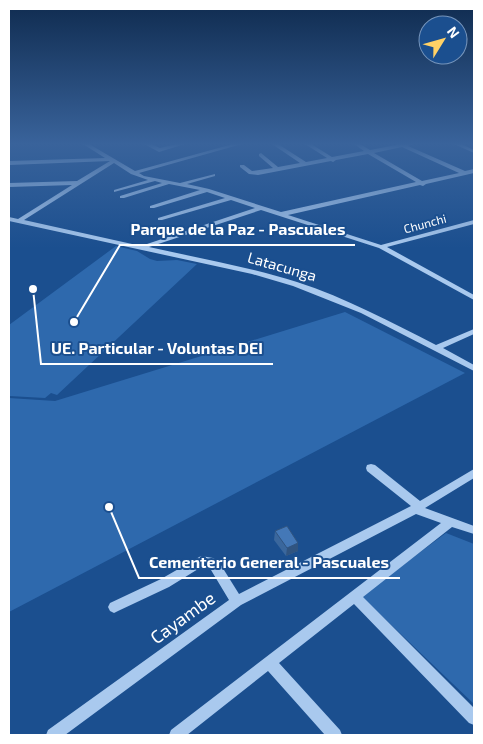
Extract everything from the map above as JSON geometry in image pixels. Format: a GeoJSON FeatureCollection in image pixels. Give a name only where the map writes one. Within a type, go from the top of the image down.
{"type":"FeatureCollection","features":[{"type":"Feature","properties":{"kind":"street"},"geometry":{"type":"LineString","coordinates":[[19,221],[85,179]]}},
{"type":"Feature","properties":{"kind":"street"},"geometry":{"type":"LineString","coordinates":[[149,179],[207,190],[381,247],[474,298]]}},
{"type":"Feature","properties":{"kind":"street"},"geometry":{"type":"LineString","coordinates":[[182,184],[200,179]]}},
{"type":"Feature","properties":{"kind":"street"},"geometry":{"type":"LineString","coordinates":[[414,179],[422,184]]}},
{"type":"Feature","properties":{"kind":"street"},"geometry":{"type":"LineString","coordinates":[[282,214],[442,179]]}},
{"type":"Feature","properties":{"kind":"street"},"geometry":{"type":"LineString","coordinates":[[116,191],[153,180]]}},
{"type":"Feature","properties":{"kind":"street"},"geometry":{"type":"LineString","coordinates":[[122,197],[169,182]]}},
{"type":"Feature","properties":{"kind":"street"},"geometry":{"type":"LineString","coordinates":[[9,185],[79,183]]}},
{"type":"Feature","properties":{"kind":"street"},"geometry":{"type":"LineString","coordinates":[[152,208],[207,190]]}},
{"type":"Feature","properties":{"kind":"street"},"geometry":{"type":"LineString","coordinates":[[160,219],[231,198]]}},
{"type":"Feature","properties":{"kind":"street"},"geometry":{"type":"LineString","coordinates":[[143,247],[261,208]]}},
{"type":"Feature","properties":{"kind":"street","name":"Latacunga"},"geometry":{"type":"LineString","coordinates":[[9,219],[143,247],[253,272],[296,284],[364,311],[474,368]]}},
{"type":"Feature","properties":{"kind":"street","name":"Chunchi"},"geometry":{"type":"LineString","coordinates":[[381,247],[474,222]]}},
{"type":"Feature","properties":{"kind":"street"},"geometry":{"type":"LineString","coordinates":[[437,348],[474,331]]}},
{"type":"Feature","properties":{"kind":"street"},"geometry":{"type":"LineString","coordinates":[[371,468],[417,508],[474,530]]}},
{"type":"Feature","properties":{"kind":"street","name":"Cayambe"},"geometry":{"type":"LineString","coordinates":[[53,735],[237,601],[417,508],[474,473]]}},
{"type":"Feature","properties":{"kind":"street"},"geometry":{"type":"LineString","coordinates":[[176,735],[451,521]]}},
{"type":"Feature","properties":{"kind":"street"},"geometry":{"type":"LineString","coordinates":[[114,607],[165,583],[200,561],[209,561],[215,566],[237,601]]}},
{"type":"Feature","properties":{"kind":"street"},"geometry":{"type":"LineString","coordinates":[[354,596],[474,718]]}},
{"type":"Feature","properties":{"kind":"street"},"geometry":{"type":"LineString","coordinates":[[269,662],[335,735]]}},
{"type":"Feature","properties":{"kind":"shaded area"},"geometry":{"type":"Polygon","coordinates":[[[116,246],[137,251],[157,261],[177,260],[197,264],[57,395],[51,393],[45,398],[9,396],[9,325],[116,246]]]}},
{"type":"Feature","properties":{"kind":"shaded area"},"geometry":{"type":"Polygon","coordinates":[[[345,312],[465,373],[9,612],[9,398],[55,401],[345,312]]]}},
{"type":"Feature","properties":{"kind":"shaded area"},"geometry":{"type":"Polygon","coordinates":[[[446,533],[474,544],[474,704],[361,596],[446,533]]]}},
{"type":"Feature","properties":{"kind":"building"},"geometry":{"type":"Polygon","coordinates":[[[287,526],[298,543],[287,548],[275,531],[287,526]]]}},
{"type":"Feature","properties":{"kind":"place","name":"UE. Particular - Voluntas DEI"},"geometry":{"type":"Point","coordinates":[33,289]}},
{"type":"Feature","properties":{"kind":"place","name":"Parque de la Paz - Pascuales"},"geometry":{"type":"Point","coordinates":[74,322]}},
{"type":"Feature","properties":{"kind":"place","name":"Cementerio General - Pascuales"},"geometry":{"type":"Point","coordinates":[109,507]}}]}
